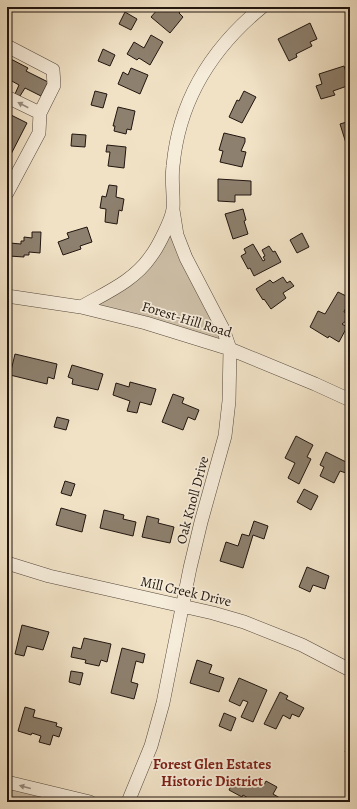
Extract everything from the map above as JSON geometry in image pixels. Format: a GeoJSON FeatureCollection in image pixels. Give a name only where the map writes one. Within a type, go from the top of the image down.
{"type":"FeatureCollection","features":[{"type":"Feature","properties":{"kind":"street","name":"Oak Knoll Drive"},"geometry":{"type":"LineString","coordinates":[[128,802],[151,746],[163,703],[201,522],[225,436],[229,401],[230,349],[223,329],[186,258],[177,235],[173,210],[172,172],[176,145],[185,113],[195,87],[218,50],[262,7]]}},
{"type":"Feature","properties":{"kind":"street"},"geometry":{"type":"LineString","coordinates":[[7,46],[53,70],[54,86],[40,113],[39,133],[7,192]]}},
{"type":"Feature","properties":{"kind":"street"},"geometry":{"type":"LineString","coordinates":[[7,97],[40,113]]}},
{"type":"Feature","properties":{"kind":"street","name":"Oak Knoll Drive"},"geometry":{"type":"LineString","coordinates":[[81,307],[121,285],[142,268],[159,243],[173,210]]}},
{"type":"Feature","properties":{"kind":"street","name":"Forest-Hill Road"},"geometry":{"type":"LineString","coordinates":[[7,296],[81,307],[146,323],[230,349],[350,400]]}},
{"type":"Feature","properties":{"kind":"street","name":"Mill Creek Drive"},"geometry":{"type":"LineString","coordinates":[[7,564],[49,576],[213,613],[273,633],[302,645],[350,670]]}},
{"type":"Feature","properties":{"kind":"street"},"geometry":{"type":"LineString","coordinates":[[7,782],[90,802]]}},
{"type":"Feature","properties":{"kind":"shaded area"},"geometry":{"type":"Polygon","coordinates":[[[173,210],[230,349],[81,307],[131,278],[173,210]]]}},
{"type":"Feature","properties":{"kind":"shaded area"},"geometry":{"type":"Polygon","coordinates":[[[7,782],[90,802],[7,802],[7,782]]]}},
{"type":"Feature","properties":{"kind":"building"},"geometry":{"type":"Polygon","coordinates":[[[170,7],[184,7],[179,13],[183,17],[170,33],[151,17],[158,9],[160,10],[162,8],[167,12],[170,7]]]}},
{"type":"Feature","properties":{"kind":"building"},"geometry":{"type":"Polygon","coordinates":[[[125,12],[137,19],[131,30],[119,24],[125,12]]]}},
{"type":"Feature","properties":{"kind":"building"},"geometry":{"type":"Polygon","coordinates":[[[310,23],[317,39],[310,42],[312,46],[296,54],[297,57],[289,61],[278,39],[310,23]]]}},
{"type":"Feature","properties":{"kind":"building"},"geometry":{"type":"Polygon","coordinates":[[[151,35],[163,42],[150,65],[139,58],[137,60],[127,54],[134,42],[144,48],[151,35]]]}},
{"type":"Feature","properties":{"kind":"building"},"geometry":{"type":"Polygon","coordinates":[[[103,49],[115,55],[110,66],[98,61],[103,49]]]}},
{"type":"Feature","properties":{"kind":"building"},"geometry":{"type":"Polygon","coordinates":[[[7,57],[28,68],[26,71],[48,82],[41,96],[25,88],[20,96],[15,94],[19,85],[10,80],[7,86],[7,57]]]}},
{"type":"Feature","properties":{"kind":"building"},"geometry":{"type":"Polygon","coordinates":[[[344,66],[350,85],[333,91],[335,95],[321,99],[316,86],[322,84],[319,74],[344,66]]]}},
{"type":"Feature","properties":{"kind":"building"},"geometry":{"type":"Polygon","coordinates":[[[131,68],[148,75],[140,94],[118,84],[123,72],[128,75],[131,68]]]}},
{"type":"Feature","properties":{"kind":"building"},"geometry":{"type":"Polygon","coordinates":[[[95,91],[107,94],[103,108],[91,105],[95,91]]]}},
{"type":"Feature","properties":{"kind":"building"},"geometry":{"type":"Polygon","coordinates":[[[244,91],[256,97],[242,123],[229,117],[237,100],[239,101],[244,91]]]}},
{"type":"Feature","properties":{"kind":"building"},"geometry":{"type":"Polygon","coordinates":[[[118,107],[135,111],[131,130],[127,129],[126,134],[114,131],[115,126],[113,126],[118,107]]]}},
{"type":"Feature","properties":{"kind":"building"},"geometry":{"type":"Polygon","coordinates":[[[7,113],[27,123],[7,162],[7,113]]]}},
{"type":"Feature","properties":{"kind":"building"},"geometry":{"type":"Polygon","coordinates":[[[350,121],[350,156],[340,124],[350,121]]]}},
{"type":"Feature","properties":{"kind":"building"},"geometry":{"type":"Polygon","coordinates":[[[224,133],[245,138],[241,151],[246,152],[242,167],[220,162],[223,151],[219,150],[224,133]]]}},
{"type":"Feature","properties":{"kind":"building"},"geometry":{"type":"Polygon","coordinates":[[[72,134],[86,135],[85,147],[71,146],[72,134]]]}},
{"type":"Feature","properties":{"kind":"building"},"geometry":{"type":"Polygon","coordinates":[[[107,145],[126,147],[124,168],[108,166],[110,152],[106,152],[107,145]]]}},
{"type":"Feature","properties":{"kind":"building"},"geometry":{"type":"Polygon","coordinates":[[[218,179],[251,181],[251,195],[235,195],[235,202],[218,201],[218,179]]]}},
{"type":"Feature","properties":{"kind":"building"},"geometry":{"type":"Polygon","coordinates":[[[109,185],[117,186],[116,197],[124,199],[122,211],[119,210],[117,224],[105,222],[106,209],[100,208],[102,196],[106,197],[109,185]]]}},
{"type":"Feature","properties":{"kind":"building"},"geometry":{"type":"Polygon","coordinates":[[[243,209],[246,220],[244,221],[248,234],[233,239],[225,214],[243,209]]]}},
{"type":"Feature","properties":{"kind":"building"},"geometry":{"type":"Polygon","coordinates":[[[87,227],[92,242],[80,246],[81,249],[63,255],[58,242],[69,238],[67,233],[87,227]]]}},
{"type":"Feature","properties":{"kind":"building"},"geometry":{"type":"Polygon","coordinates":[[[32,232],[41,232],[40,253],[29,252],[29,255],[24,255],[24,257],[9,256],[10,243],[21,244],[21,241],[24,241],[24,237],[32,238],[32,232]]]}},
{"type":"Feature","properties":{"kind":"building"},"geometry":{"type":"Polygon","coordinates":[[[302,233],[309,247],[297,253],[290,240],[302,233]]]}},
{"type":"Feature","properties":{"kind":"building"},"geometry":{"type":"Polygon","coordinates":[[[253,244],[263,261],[265,260],[263,257],[265,256],[262,250],[269,246],[273,252],[275,251],[281,262],[254,276],[250,268],[248,269],[241,256],[246,253],[244,249],[253,244]]]}},
{"type":"Feature","properties":{"kind":"building"},"geometry":{"type":"Polygon","coordinates":[[[283,277],[287,283],[290,281],[294,286],[283,293],[286,298],[271,309],[256,289],[270,280],[273,283],[283,277]]]}},
{"type":"Feature","properties":{"kind":"building"},"geometry":{"type":"Polygon","coordinates":[[[338,292],[350,298],[344,312],[346,313],[347,318],[342,324],[347,327],[339,342],[329,336],[328,338],[310,327],[318,311],[325,314],[338,292]]]}},
{"type":"Feature","properties":{"kind":"building"},"geometry":{"type":"Polygon","coordinates":[[[15,354],[57,364],[54,379],[48,377],[47,384],[10,375],[15,354]]]}},
{"type":"Feature","properties":{"kind":"building"},"geometry":{"type":"Polygon","coordinates":[[[72,365],[103,374],[98,390],[72,384],[73,379],[68,377],[72,365]]]}},
{"type":"Feature","properties":{"kind":"building"},"geometry":{"type":"Polygon","coordinates":[[[130,382],[156,389],[151,405],[140,402],[137,413],[127,411],[130,401],[113,395],[116,383],[129,387],[130,382]]]}},
{"type":"Feature","properties":{"kind":"building"},"geometry":{"type":"Polygon","coordinates":[[[173,394],[184,398],[182,403],[199,410],[195,420],[188,417],[183,430],[162,422],[173,394]]]}},
{"type":"Feature","properties":{"kind":"building"},"geometry":{"type":"Polygon","coordinates":[[[57,417],[69,420],[66,430],[54,427],[57,417]]]}},
{"type":"Feature","properties":{"kind":"building"},"geometry":{"type":"Polygon","coordinates":[[[296,436],[313,445],[307,457],[311,459],[299,484],[288,478],[295,463],[285,458],[296,436]]]}},
{"type":"Feature","properties":{"kind":"building"},"geometry":{"type":"Polygon","coordinates":[[[326,452],[350,464],[346,473],[340,471],[334,483],[320,476],[324,467],[320,465],[326,452]]]}},
{"type":"Feature","properties":{"kind":"building"},"geometry":{"type":"Polygon","coordinates":[[[65,481],[75,484],[71,496],[61,493],[65,481]]]}},
{"type":"Feature","properties":{"kind":"building"},"geometry":{"type":"Polygon","coordinates":[[[304,489],[318,496],[311,510],[297,502],[304,489]]]}},
{"type":"Feature","properties":{"kind":"building"},"geometry":{"type":"Polygon","coordinates":[[[61,508],[86,515],[82,532],[56,525],[61,508]]]}},
{"type":"Feature","properties":{"kind":"building"},"geometry":{"type":"Polygon","coordinates":[[[104,510],[124,515],[123,519],[136,522],[133,536],[100,528],[104,510]]]}},
{"type":"Feature","properties":{"kind":"building"},"geometry":{"type":"Polygon","coordinates":[[[147,516],[159,519],[158,523],[174,527],[170,543],[142,537],[147,516]]]}},
{"type":"Feature","properties":{"kind":"building"},"geometry":{"type":"Polygon","coordinates":[[[254,521],[268,526],[264,539],[253,535],[243,568],[220,561],[226,542],[238,546],[242,534],[249,536],[254,521]]]}},
{"type":"Feature","properties":{"kind":"building"},"geometry":{"type":"Polygon","coordinates":[[[307,567],[329,576],[325,589],[313,585],[310,592],[299,587],[307,567]]]}},
{"type":"Feature","properties":{"kind":"building"},"geometry":{"type":"Polygon","coordinates":[[[22,625],[49,632],[43,650],[27,646],[24,656],[15,654],[22,625]]]}},
{"type":"Feature","properties":{"kind":"building"},"geometry":{"type":"Polygon","coordinates":[[[84,638],[111,644],[107,662],[101,660],[99,666],[85,663],[86,660],[71,657],[73,647],[81,649],[84,638]]]}},
{"type":"Feature","properties":{"kind":"building"},"geometry":{"type":"Polygon","coordinates":[[[122,648],[145,654],[143,663],[136,661],[131,682],[138,684],[134,699],[111,693],[122,648]]]}},
{"type":"Feature","properties":{"kind":"building"},"geometry":{"type":"Polygon","coordinates":[[[197,660],[212,665],[209,673],[224,678],[219,692],[190,683],[197,660]]]}},
{"type":"Feature","properties":{"kind":"building"},"geometry":{"type":"Polygon","coordinates":[[[71,671],[83,673],[80,685],[69,682],[71,671]]]}},
{"type":"Feature","properties":{"kind":"building"},"geometry":{"type":"Polygon","coordinates":[[[239,678],[267,690],[253,722],[241,717],[248,702],[243,700],[240,706],[229,701],[239,678]]]}},
{"type":"Feature","properties":{"kind":"building"},"geometry":{"type":"Polygon","coordinates":[[[280,692],[288,696],[286,699],[304,708],[299,717],[292,714],[290,719],[283,715],[276,729],[264,724],[280,692]]]}},
{"type":"Feature","properties":{"kind":"building"},"geometry":{"type":"Polygon","coordinates":[[[25,707],[35,710],[33,717],[57,723],[56,726],[62,728],[59,737],[53,735],[50,745],[39,742],[41,736],[18,731],[25,707]]]}},
{"type":"Feature","properties":{"kind":"building"},"geometry":{"type":"Polygon","coordinates":[[[224,713],[236,718],[231,731],[219,726],[224,713]]]}},
{"type":"Feature","properties":{"kind":"building"},"geometry":{"type":"Polygon","coordinates":[[[350,742],[350,755],[345,752],[350,742]]]}},
{"type":"Feature","properties":{"kind":"building"},"geometry":{"type":"Polygon","coordinates":[[[235,778],[249,785],[251,781],[263,787],[266,781],[277,787],[273,794],[285,801],[255,802],[243,795],[242,797],[229,790],[235,778]]]}},
{"type":"Feature","properties":{"kind":"district","name":"Forest Glen Estates Historic District"},"geometry":{"type":"Point","coordinates":[212,772]}}]}
